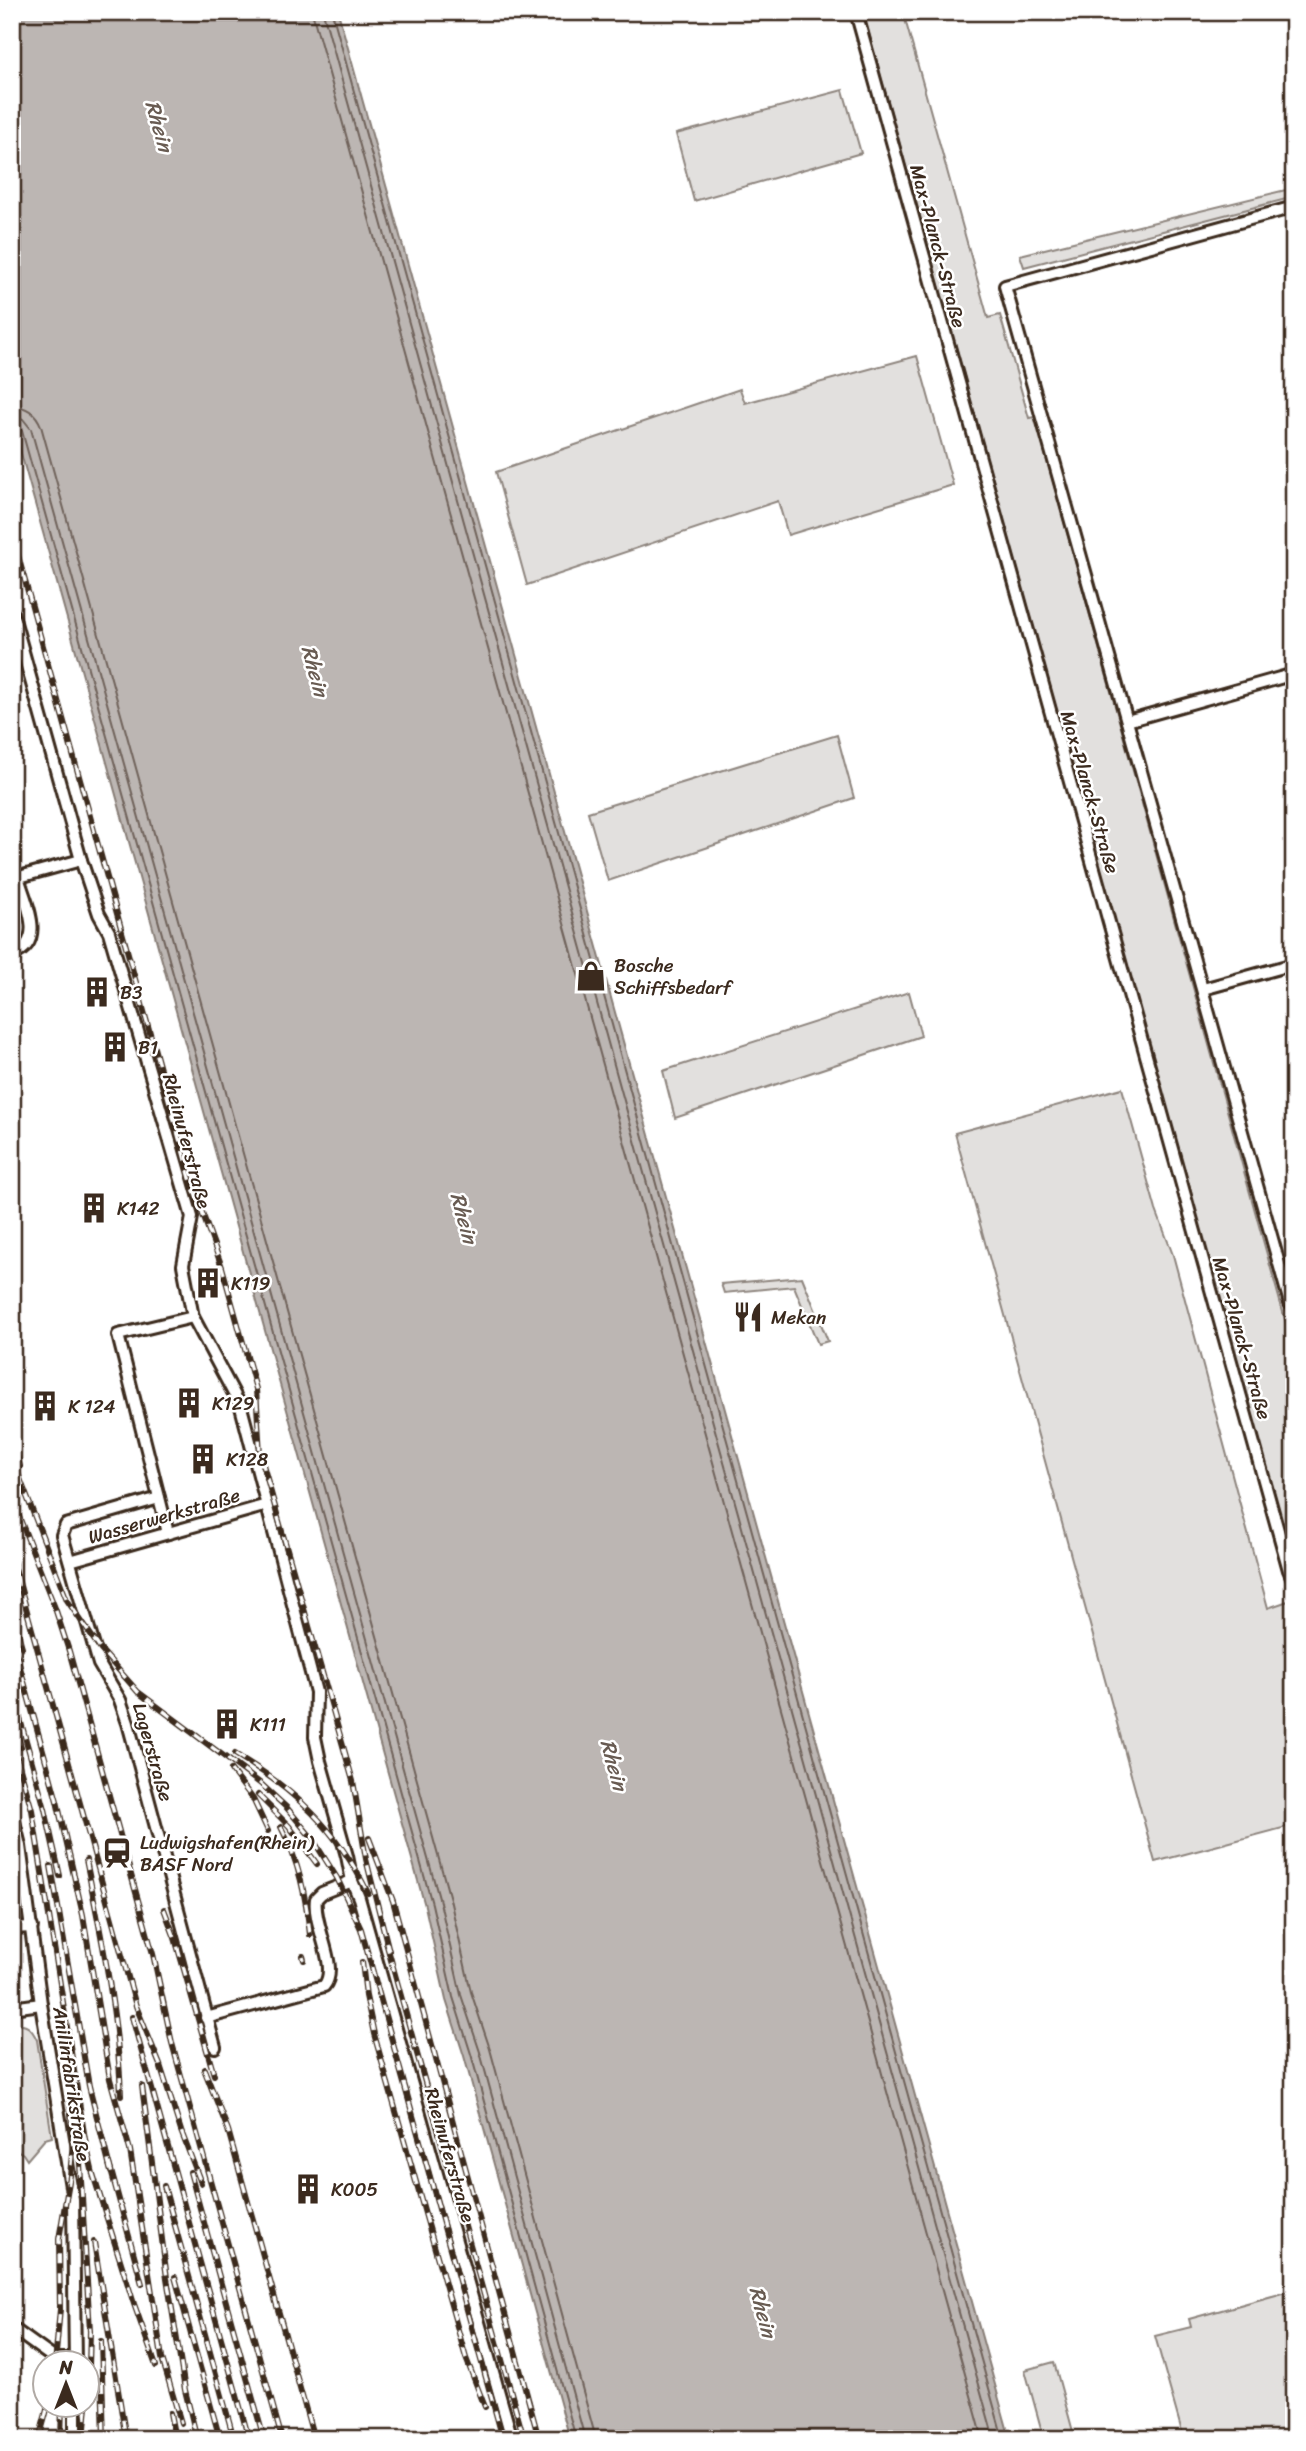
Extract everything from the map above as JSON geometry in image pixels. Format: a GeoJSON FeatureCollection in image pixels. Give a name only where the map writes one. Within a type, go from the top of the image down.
{"type":"FeatureCollection","features":[{"type":"Feature","properties":{"kind":"street","name":"Max-Planck-Straße"},"geometry":{"type":"LineString","coordinates":[[856,12],[1294,1581]]}},
{"type":"Feature","properties":{"kind":"street"},"geometry":{"type":"LineString","coordinates":[[1294,207],[1005,286],[1290,1303],[1294,1308]]}},
{"type":"Feature","properties":{"kind":"street","name":"Rheinuferstraße"},"geometry":{"type":"LineString","coordinates":[[12,612],[80,860],[99,915],[109,932],[192,1217],[183,1265],[193,1317],[241,1407],[316,1692],[316,1737],[352,1881],[512,2439]]}},
{"type":"Feature","properties":{"kind":"street"},"geometry":{"type":"LineString","coordinates":[[1128,721],[1294,674]]}},
{"type":"Feature","properties":{"kind":"street"},"geometry":{"type":"LineString","coordinates":[[12,955],[26,948],[33,930],[15,878],[80,860]]}},
{"type":"Feature","properties":{"kind":"street"},"geometry":{"type":"LineString","coordinates":[[1203,989],[1294,964]]}},
{"type":"Feature","properties":{"kind":"street"},"geometry":{"type":"LineString","coordinates":[[168,1534],[118,1335],[193,1317]]}},
{"type":"Feature","properties":{"kind":"street","name":"Lagerstraße"},"geometry":{"type":"LineString","coordinates":[[159,1498],[65,1525],[62,1535],[99,1664],[120,1700],[128,1723],[215,2047]]}},
{"type":"Feature","properties":{"kind":"street","name":"Wasserwerkstraße"},"geometry":{"type":"LineString","coordinates":[[70,1562],[267,1505]]}},
{"type":"Feature","properties":{"kind":"street","name":"Anilinfabrikstraße"},"geometry":{"type":"LineString","coordinates":[[12,1813],[20,1846],[41,2004],[73,2199],[75,2350]]}},
{"type":"Feature","properties":{"kind":"street"},"geometry":{"type":"LineString","coordinates":[[206,2018],[324,1986],[330,1979],[330,1968],[316,1921],[316,1899],[322,1893],[352,1881]]}},
{"type":"Feature","properties":{"kind":"street"},"geometry":{"type":"LineString","coordinates":[[12,1928],[32,1927]]}},
{"type":"Feature","properties":{"kind":"street"},"geometry":{"type":"LineString","coordinates":[[12,2008],[41,2004]]}},
{"type":"Feature","properties":{"kind":"street"},"geometry":{"type":"LineString","coordinates":[[12,2328],[43,2350]]}},
{"type":"Feature","properties":{"kind":"street"},"geometry":{"type":"LineString","coordinates":[[75,2420],[75,2439]]}},
{"type":"Feature","properties":{"kind":"shaded area"},"geometry":{"type":"Polygon","coordinates":[[[863,12],[903,12],[988,318],[1000,315],[1029,418],[1035,417],[1294,1352],[1294,1565],[863,12]]]}},
{"type":"Feature","properties":{"kind":"shaded area"},"geometry":{"type":"Polygon","coordinates":[[[843,90],[861,153],[694,201],[676,134],[843,90]]]}},
{"type":"Feature","properties":{"kind":"shaded area"},"geometry":{"type":"Polygon","coordinates":[[[1294,188],[1294,197],[1024,267],[1020,255],[1294,188]]]}},
{"type":"Feature","properties":{"kind":"shaded area"},"geometry":{"type":"Polygon","coordinates":[[[917,356],[953,485],[788,535],[778,501],[527,585],[496,472],[740,389],[745,403],[917,356]]]}},
{"type":"Feature","properties":{"kind":"shaded area"},"geometry":{"type":"Polygon","coordinates":[[[837,735],[854,798],[608,881],[588,812],[837,735]]]}},
{"type":"Feature","properties":{"kind":"shaded area"},"geometry":{"type":"Polygon","coordinates":[[[909,992],[921,1036],[675,1118],[663,1071],[909,992]]]}},
{"type":"Feature","properties":{"kind":"shaded area"},"geometry":{"type":"Polygon","coordinates":[[[1122,1088],[1156,1210],[1173,1255],[1268,1608],[1294,1599],[1294,1825],[1155,1862],[955,1133],[1122,1088]]]}},
{"type":"Feature","properties":{"kind":"shaded area"},"geometry":{"type":"Polygon","coordinates":[[[802,1277],[828,1341],[818,1344],[794,1286],[724,1293],[721,1284],[802,1277]]]}},
{"type":"Feature","properties":{"kind":"shaded area"},"geometry":{"type":"Polygon","coordinates":[[[12,2024],[28,2027],[37,2040],[52,2137],[45,2139],[27,2160],[12,2147],[12,2024]]]}},
{"type":"Feature","properties":{"kind":"shaded area"},"geometry":{"type":"Polygon","coordinates":[[[1294,2290],[1294,2439],[1184,2439],[1155,2336],[1191,2327],[1189,2319],[1294,2290]]]}},
{"type":"Feature","properties":{"kind":"shaded area"},"geometry":{"type":"Polygon","coordinates":[[[1054,2362],[1075,2439],[1044,2439],[1025,2370],[1054,2362]]]}},
{"type":"Feature","properties":{"kind":"water","name":"Rhein"},"geometry":{"type":"Polygon","coordinates":[[[12,12],[338,12],[1010,2439],[570,2439],[464,2056],[446,2000],[425,1906],[12,421],[12,12]]]}},
{"type":"Feature","properties":{"kind":"railway"},"geometry":{"type":"LineString","coordinates":[[12,534],[192,1185],[222,1267],[256,1389],[260,1454],[353,1781],[366,1859],[389,1951]]}},
{"type":"Feature","properties":{"kind":"railway"},"geometry":{"type":"LineString","coordinates":[[12,1439],[20,1466]]}},
{"type":"Feature","properties":{"kind":"railway"},"geometry":{"type":"LineString","coordinates":[[12,1458],[67,1600],[101,1650],[138,1692],[261,1784],[287,1808],[312,1838],[337,1878],[361,1929],[503,2439]]}},
{"type":"Feature","properties":{"kind":"railway"},"geometry":{"type":"LineString","coordinates":[[12,1499],[69,1651],[153,1954],[172,2043],[282,2439]]}},
{"type":"Feature","properties":{"kind":"railway"},"geometry":{"type":"LineString","coordinates":[[12,1557],[136,2006],[160,2065],[201,2183]]}},
{"type":"Feature","properties":{"kind":"railway"},"geometry":{"type":"LineString","coordinates":[[12,1613],[22,1647]]}},
{"type":"Feature","properties":{"kind":"railway"},"geometry":{"type":"LineString","coordinates":[[12,1638],[57,1801],[83,1915],[110,2079],[130,2150],[162,2358],[181,2423]]}},
{"type":"Feature","properties":{"kind":"railway"},"geometry":{"type":"LineString","coordinates":[[12,1690],[45,1809],[60,1876]]}},
{"type":"Feature","properties":{"kind":"railway"},"geometry":{"type":"LineString","coordinates":[[12,1716],[21,1747]]}},
{"type":"Feature","properties":{"kind":"railway"},"geometry":{"type":"LineString","coordinates":[[12,1740],[32,1810],[85,2139],[93,2174],[156,2366]]}},
{"type":"Feature","properties":{"kind":"railway"},"geometry":{"type":"LineString","coordinates":[[235,1754],[277,1782],[312,1813],[343,1849],[368,1893]]}},
{"type":"Feature","properties":{"kind":"railway"},"geometry":{"type":"LineString","coordinates":[[231,1770],[253,1799],[268,1831]]}},
{"type":"Feature","properties":{"kind":"railway"},"geometry":{"type":"LineString","coordinates":[[258,1795],[289,1826],[317,1864]]}},
{"type":"Feature","properties":{"kind":"railway"},"geometry":{"type":"LineString","coordinates":[[281,1827],[301,1880],[310,1935]]}},
{"type":"Feature","properties":{"kind":"railway"},"geometry":{"type":"LineString","coordinates":[[369,1838],[393,1901],[539,2439]]}},
{"type":"Feature","properties":{"kind":"railway"},"geometry":{"type":"LineString","coordinates":[[86,1860],[113,2006],[121,2095]]}},
{"type":"Feature","properties":{"kind":"railway"},"geometry":{"type":"LineString","coordinates":[[51,1866],[89,2086],[111,2172]]}},
{"type":"Feature","properties":{"kind":"railway"},"geometry":{"type":"LineString","coordinates":[[164,1909],[175,1938],[214,2075]]}},
{"type":"Feature","properties":{"kind":"railway"},"geometry":{"type":"LineString","coordinates":[[386,1942],[524,2439]]}},
{"type":"Feature","properties":{"kind":"railway"},"geometry":{"type":"LineString","coordinates":[[303,1956],[304,1960]]}},
{"type":"Feature","properties":{"kind":"railway"},"geometry":{"type":"LineString","coordinates":[[362,1962],[374,2034],[466,2358],[485,2407]]}},
{"type":"Feature","properties":{"kind":"railway"},"geometry":{"type":"LineString","coordinates":[[132,2017],[249,2439]]}},
{"type":"Feature","properties":{"kind":"railway"},"geometry":{"type":"LineString","coordinates":[[204,2069],[228,2130],[314,2439]]}},
{"type":"Feature","properties":{"kind":"railway"},"geometry":{"type":"LineString","coordinates":[[142,2086],[167,2278],[185,2390],[197,2439]]}},
{"type":"Feature","properties":{"kind":"railway"},"geometry":{"type":"LineString","coordinates":[[56,2350],[60,2309],[59,2239],[73,2141],[70,2099]]}},
{"type":"Feature","properties":{"kind":"railway"},"geometry":{"type":"LineString","coordinates":[[79,2147],[89,2350]]}},
{"type":"Feature","properties":{"kind":"railway"},"geometry":{"type":"LineString","coordinates":[[109,2163],[142,2284]]}},
{"type":"Feature","properties":{"kind":"railway"},"geometry":{"type":"LineString","coordinates":[[190,2172],[264,2439]]}},
{"type":"Feature","properties":{"kind":"railway"},"geometry":{"type":"LineString","coordinates":[[164,2186],[234,2439]]}},
{"type":"Feature","properties":{"kind":"railway"},"geometry":{"type":"LineString","coordinates":[[94,2242],[126,2439]]}},
{"type":"Feature","properties":{"kind":"railway"},"geometry":{"type":"LineString","coordinates":[[175,2277],[220,2439]]}},
{"type":"Feature","properties":{"kind":"railway"},"geometry":{"type":"LineString","coordinates":[[101,2341],[104,2439]]}},
{"type":"Feature","properties":{"kind":"railway"},"geometry":{"type":"LineString","coordinates":[[170,2413],[175,2439]]}},
{"type":"Feature","properties":{"kind":"railway"},"geometry":{"type":"LineString","coordinates":[[39,2439],[44,2420]]}},
{"type":"Feature","properties":{"kind":"railway"},"geometry":{"type":"LineString","coordinates":[[61,2439],[62,2420]]}},
{"type":"Feature","properties":{"kind":"railway"},"geometry":{"type":"LineString","coordinates":[[84,2439],[86,2420]]}},
{"type":"Feature","properties":{"kind":"place","name":"Bosche Schiffsbedarf"},"geometry":{"type":"Point","coordinates":[591,976]}},
{"type":"Feature","properties":{"kind":"place","name":"B3"},"geometry":{"type":"Point","coordinates":[97,992]}},
{"type":"Feature","properties":{"kind":"place","name":"B1"},"geometry":{"type":"Point","coordinates":[115,1047]}},
{"type":"Feature","properties":{"kind":"place","name":"K142"},"geometry":{"type":"Point","coordinates":[94,1208]}},
{"type":"Feature","properties":{"kind":"place","name":"K119"},"geometry":{"type":"Point","coordinates":[208,1283]}},
{"type":"Feature","properties":{"kind":"place","name":"Mekan"},"geometry":{"type":"Point","coordinates":[748,1317]}},
{"type":"Feature","properties":{"kind":"place","name":"K129"},"geometry":{"type":"Point","coordinates":[189,1403]}},
{"type":"Feature","properties":{"kind":"place","name":"K 124"},"geometry":{"type":"Point","coordinates":[45,1406]}},
{"type":"Feature","properties":{"kind":"place","name":"K128"},"geometry":{"type":"Point","coordinates":[203,1459]}},
{"type":"Feature","properties":{"kind":"place","name":"K111"},"geometry":{"type":"Point","coordinates":[227,1724]}},
{"type":"Feature","properties":{"kind":"place","name":"Ludwigshafen(Rhein) BASF Nord"},"geometry":{"type":"Point","coordinates":[117,1853]}},
{"type":"Feature","properties":{"kind":"place","name":"K005"},"geometry":{"type":"Point","coordinates":[308,2189]}}]}
